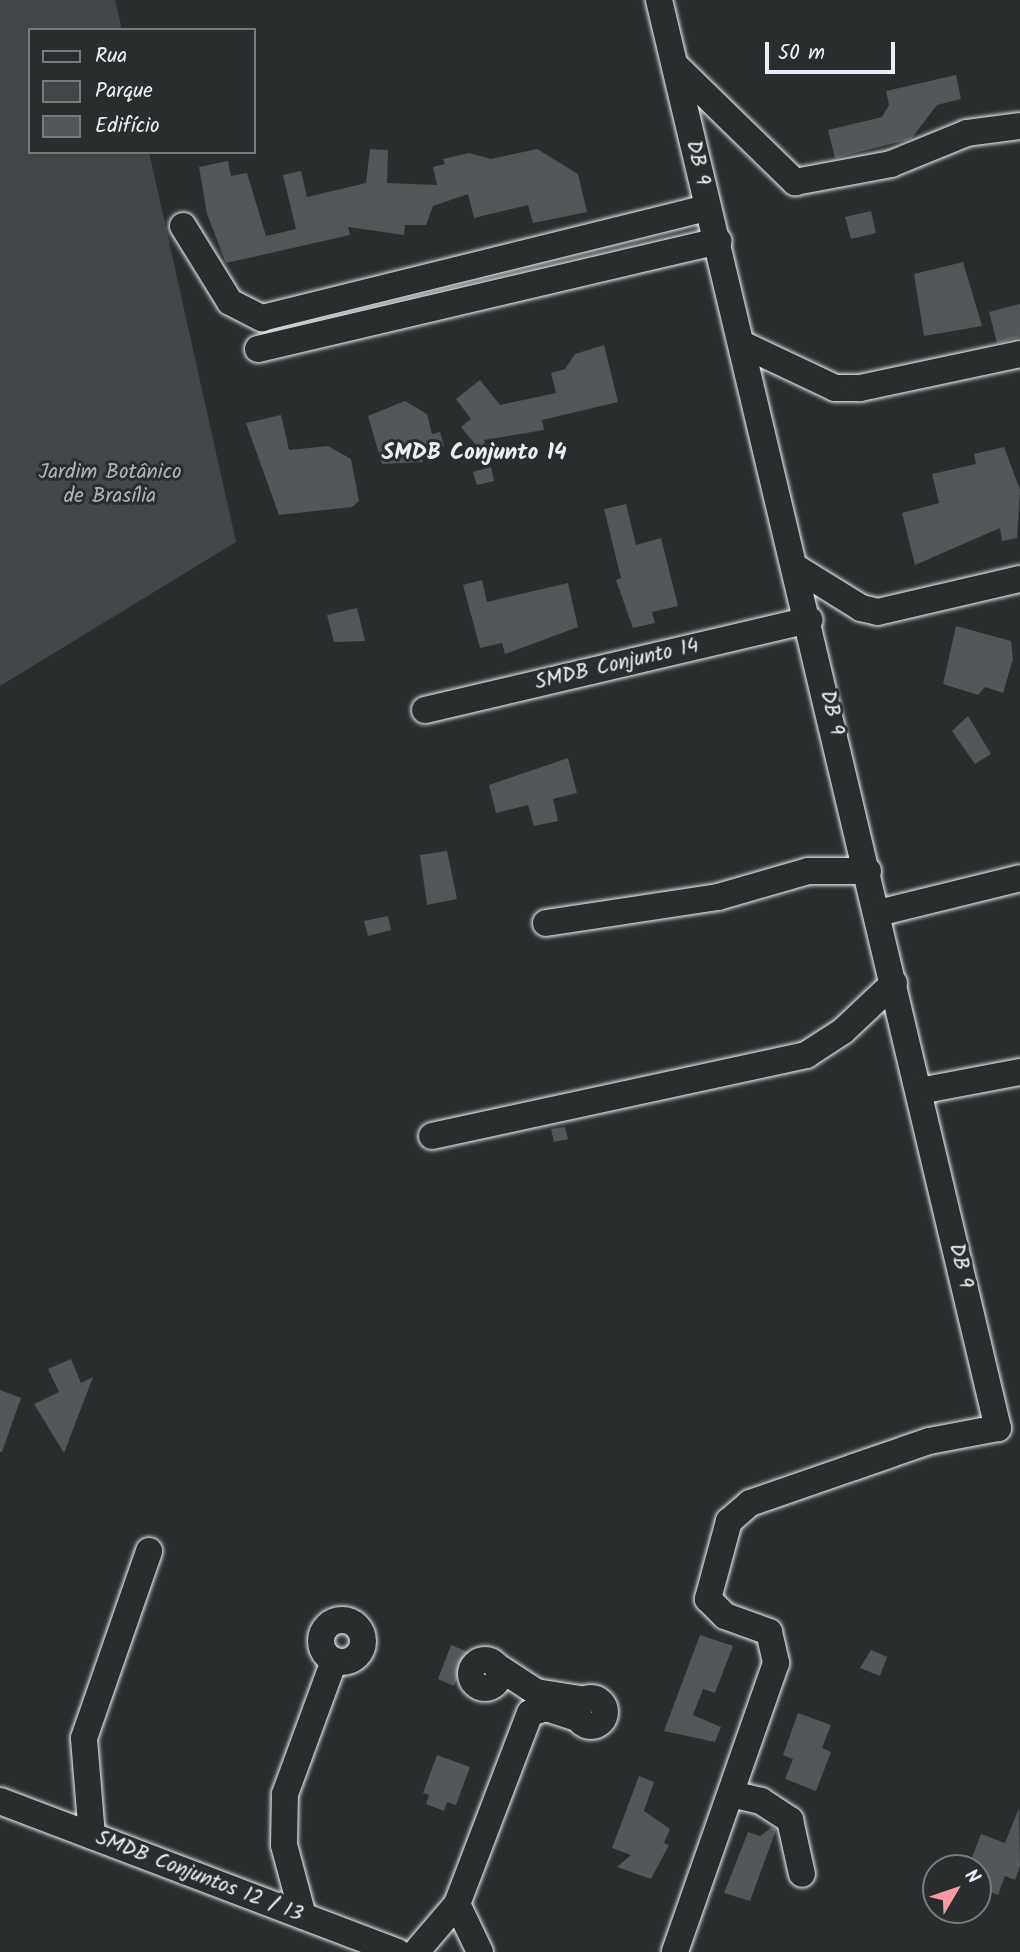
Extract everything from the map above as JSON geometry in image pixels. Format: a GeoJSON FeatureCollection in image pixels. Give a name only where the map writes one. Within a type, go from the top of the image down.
{"type":"FeatureCollection","features":[{"type":"Feature","properties":{"kind":"street","name":"DB 9"},"geometry":{"type":"LineString","coordinates":[[659,0],[707,208],[718,241],[810,620],[998,1428],[929,1441],[750,1503],[729,1521],[708,1599],[725,1616],[769,1632],[777,1653],[731,1794]]}},
{"type":"Feature","properties":{"kind":"street"},"geometry":{"type":"LineString","coordinates":[[675,65],[795,182],[891,164],[967,133],[1020,126]]}},
{"type":"Feature","properties":{"kind":"street"},"geometry":{"type":"LineString","coordinates":[[183,226],[230,302],[262,318],[707,208]]}},
{"type":"Feature","properties":{"kind":"street"},"geometry":{"type":"LineString","coordinates":[[258,349],[718,241]]}},
{"type":"Feature","properties":{"kind":"street"},"geometry":{"type":"LineString","coordinates":[[742,344],[835,388],[860,388],[1020,354]]}},
{"type":"Feature","properties":{"kind":"street"},"geometry":{"type":"LineString","coordinates":[[796,567],[861,608],[878,612],[1020,579]]}},
{"type":"Feature","properties":{"kind":"street","name":"SMDB Conjunto 14"},"geometry":{"type":"LineString","coordinates":[[425,710],[810,620]]}},
{"type":"Feature","properties":{"kind":"street"},"geometry":{"type":"LineString","coordinates":[[546,923],[718,897],[808,871],[868,871]]}},
{"type":"Feature","properties":{"kind":"street"},"geometry":{"type":"LineString","coordinates":[[878,913],[1020,878]]}},
{"type":"Feature","properties":{"kind":"street"},"geometry":{"type":"LineString","coordinates":[[432,1136],[806,1055],[843,1031],[894,983]]}},
{"type":"Feature","properties":{"kind":"street"},"geometry":{"type":"LineString","coordinates":[[919,1091],[1020,1072]]}},
{"type":"Feature","properties":{"kind":"street"},"geometry":{"type":"LineString","coordinates":[[92,1836],[84,1738],[149,1551]]}},
{"type":"Feature","properties":{"kind":"street"},"geometry":{"type":"LineString","coordinates":[[303,1916],[284,1846],[285,1794],[334,1661]]}},
{"type":"Feature","properties":{"kind":"street"},"geometry":{"type":"LineString","coordinates":[[488,1676],[583,1710],[546,1708],[530,1713],[517,1697],[488,1676]]}},
{"type":"Feature","properties":{"kind":"street"},"geometry":{"type":"LineString","coordinates":[[416,1952],[457,1904],[530,1713]]}},
{"type":"Feature","properties":{"kind":"street"},"geometry":{"type":"LineString","coordinates":[[675,1952],[731,1794],[761,1801],[790,1820],[802,1874]]}},
{"type":"Feature","properties":{"kind":"street","name":"SMDB Conjuntos 12 / 13"},"geometry":{"type":"LineString","coordinates":[[0,1801],[397,1952]]}},
{"type":"Feature","properties":{"kind":"street"},"geometry":{"type":"LineString","coordinates":[[457,1904],[480,1952]]}},
{"type":"Feature","properties":{"kind":"green space","name":"Jardim Botânico de Brasília"},"geometry":{"type":"Polygon","coordinates":[[[0,0],[115,0],[122,28],[28,28],[28,154],[149,154],[236,542],[0,686],[0,0]]]}},
{"type":"Feature","properties":{"kind":"building"},"geometry":{"type":"Polygon","coordinates":[[[956,75],[961,99],[937,105],[911,139],[835,158],[828,130],[882,117],[889,105],[886,91],[956,75]]]}},
{"type":"Feature","properties":{"kind":"building"},"geometry":{"type":"Polygon","coordinates":[[[370,149],[388,150],[387,183],[437,185],[433,167],[445,164],[443,159],[469,153],[491,159],[537,149],[578,174],[587,212],[533,223],[528,205],[474,218],[468,194],[433,206],[426,225],[405,225],[404,235],[348,227],[350,235],[226,263],[207,214],[199,167],[228,161],[231,176],[247,173],[266,236],[296,229],[283,175],[301,171],[307,197],[366,183],[370,149]]]}},
{"type":"Feature","properties":{"kind":"building"},"geometry":{"type":"Polygon","coordinates":[[[871,211],[876,233],[851,239],[845,217],[871,211]]]}},
{"type":"Feature","properties":{"kind":"building"},"geometry":{"type":"Polygon","coordinates":[[[963,262],[982,326],[924,336],[914,274],[963,262]]]}},
{"type":"Feature","properties":{"kind":"building"},"geometry":{"type":"Polygon","coordinates":[[[1020,304],[1020,337],[997,343],[989,312],[1020,304]]]}},
{"type":"Feature","properties":{"kind":"building"},"geometry":{"type":"Polygon","coordinates":[[[604,345],[618,402],[542,420],[544,430],[484,440],[489,461],[461,427],[471,419],[456,399],[480,380],[500,405],[556,393],[551,373],[565,369],[575,354],[604,345]]]}},
{"type":"Feature","properties":{"kind":"building"},"geometry":{"type":"Polygon","coordinates":[[[405,401],[427,414],[432,434],[440,432],[444,446],[421,451],[423,462],[382,464],[368,416],[405,401]]]}},
{"type":"Feature","properties":{"kind":"building"},"geometry":{"type":"Polygon","coordinates":[[[281,415],[289,450],[328,446],[351,459],[359,501],[352,507],[279,515],[246,423],[281,415]]]}},
{"type":"Feature","properties":{"kind":"building"},"geometry":{"type":"Polygon","coordinates":[[[1004,447],[1020,490],[1017,538],[1002,541],[1000,528],[915,565],[902,513],[939,503],[932,474],[976,464],[974,454],[1004,447]]]}},
{"type":"Feature","properties":{"kind":"building"},"geometry":{"type":"Polygon","coordinates":[[[491,467],[494,481],[477,485],[473,472],[491,467]]]}},
{"type":"Feature","properties":{"kind":"building"},"geometry":{"type":"Polygon","coordinates":[[[626,504],[636,545],[661,538],[678,606],[652,612],[655,623],[633,628],[616,580],[621,578],[604,509],[626,504]]]}},
{"type":"Feature","properties":{"kind":"building"},"geometry":{"type":"Polygon","coordinates":[[[482,580],[487,602],[568,583],[578,627],[505,654],[502,643],[480,648],[463,585],[482,580]]]}},
{"type":"Feature","properties":{"kind":"building"},"geometry":{"type":"Polygon","coordinates":[[[357,608],[365,641],[334,642],[327,615],[357,608]]]}},
{"type":"Feature","properties":{"kind":"building"},"geometry":{"type":"Polygon","coordinates":[[[956,626],[1011,641],[1013,659],[1003,693],[985,687],[978,695],[943,684],[956,626]]]}},
{"type":"Feature","properties":{"kind":"building"},"geometry":{"type":"Polygon","coordinates":[[[968,716],[991,754],[975,764],[952,731],[968,716]]]}},
{"type":"Feature","properties":{"kind":"building"},"geometry":{"type":"Polygon","coordinates":[[[568,758],[577,793],[553,799],[558,821],[534,826],[528,805],[496,813],[489,785],[568,758]]]}},
{"type":"Feature","properties":{"kind":"building"},"geometry":{"type":"Polygon","coordinates":[[[447,851],[457,899],[427,905],[420,855],[447,851]]]}},
{"type":"Feature","properties":{"kind":"building"},"geometry":{"type":"Polygon","coordinates":[[[388,916],[391,930],[368,936],[364,921],[388,916]]]}},
{"type":"Feature","properties":{"kind":"building"},"geometry":{"type":"Polygon","coordinates":[[[565,1127],[568,1139],[554,1142],[551,1129],[565,1127]]]}},
{"type":"Feature","properties":{"kind":"building"},"geometry":{"type":"Polygon","coordinates":[[[71,1359],[81,1383],[93,1377],[64,1453],[34,1404],[59,1392],[48,1369],[71,1359]]]}},
{"type":"Feature","properties":{"kind":"building"},"geometry":{"type":"Polygon","coordinates":[[[0,1390],[21,1398],[2,1452],[0,1452],[0,1390]]]}},
{"type":"Feature","properties":{"kind":"building"},"geometry":{"type":"Polygon","coordinates":[[[700,1635],[733,1646],[715,1693],[703,1689],[693,1715],[721,1727],[715,1742],[664,1731],[700,1635]]]}},
{"type":"Feature","properties":{"kind":"building"},"geometry":{"type":"Polygon","coordinates":[[[451,1645],[468,1652],[454,1686],[438,1679],[451,1645]]]}},
{"type":"Feature","properties":{"kind":"building"},"geometry":{"type":"Polygon","coordinates":[[[871,1650],[887,1657],[880,1676],[860,1668],[871,1650]]]}},
{"type":"Feature","properties":{"kind":"building"},"geometry":{"type":"Polygon","coordinates":[[[798,1713],[831,1725],[822,1748],[831,1752],[816,1791],[785,1779],[793,1759],[783,1755],[798,1713]]]}},
{"type":"Feature","properties":{"kind":"building"},"geometry":{"type":"Polygon","coordinates":[[[437,1755],[470,1767],[456,1805],[447,1802],[444,1811],[426,1804],[429,1795],[423,1793],[437,1755]]]}},
{"type":"Feature","properties":{"kind":"building"},"geometry":{"type":"Polygon","coordinates":[[[639,1776],[654,1782],[644,1811],[670,1829],[664,1843],[669,1845],[651,1879],[617,1867],[631,1855],[612,1848],[639,1776]]]}},
{"type":"Feature","properties":{"kind":"building"},"geometry":{"type":"Polygon","coordinates":[[[1019,1808],[1020,1866],[1015,1880],[1005,1876],[998,1895],[992,1893],[992,1854],[973,1854],[981,1834],[1005,1843],[1019,1808]]]}},
{"type":"Feature","properties":{"kind":"building"},"geometry":{"type":"Polygon","coordinates":[[[772,1827],[776,1830],[750,1901],[724,1893],[748,1832],[760,1836],[772,1827]]]}},
{"type":"Feature","properties":{"kind":"district","name":"SMDB Conjunto 14"},"geometry":{"type":"Point","coordinates":[474,453]}}]}
